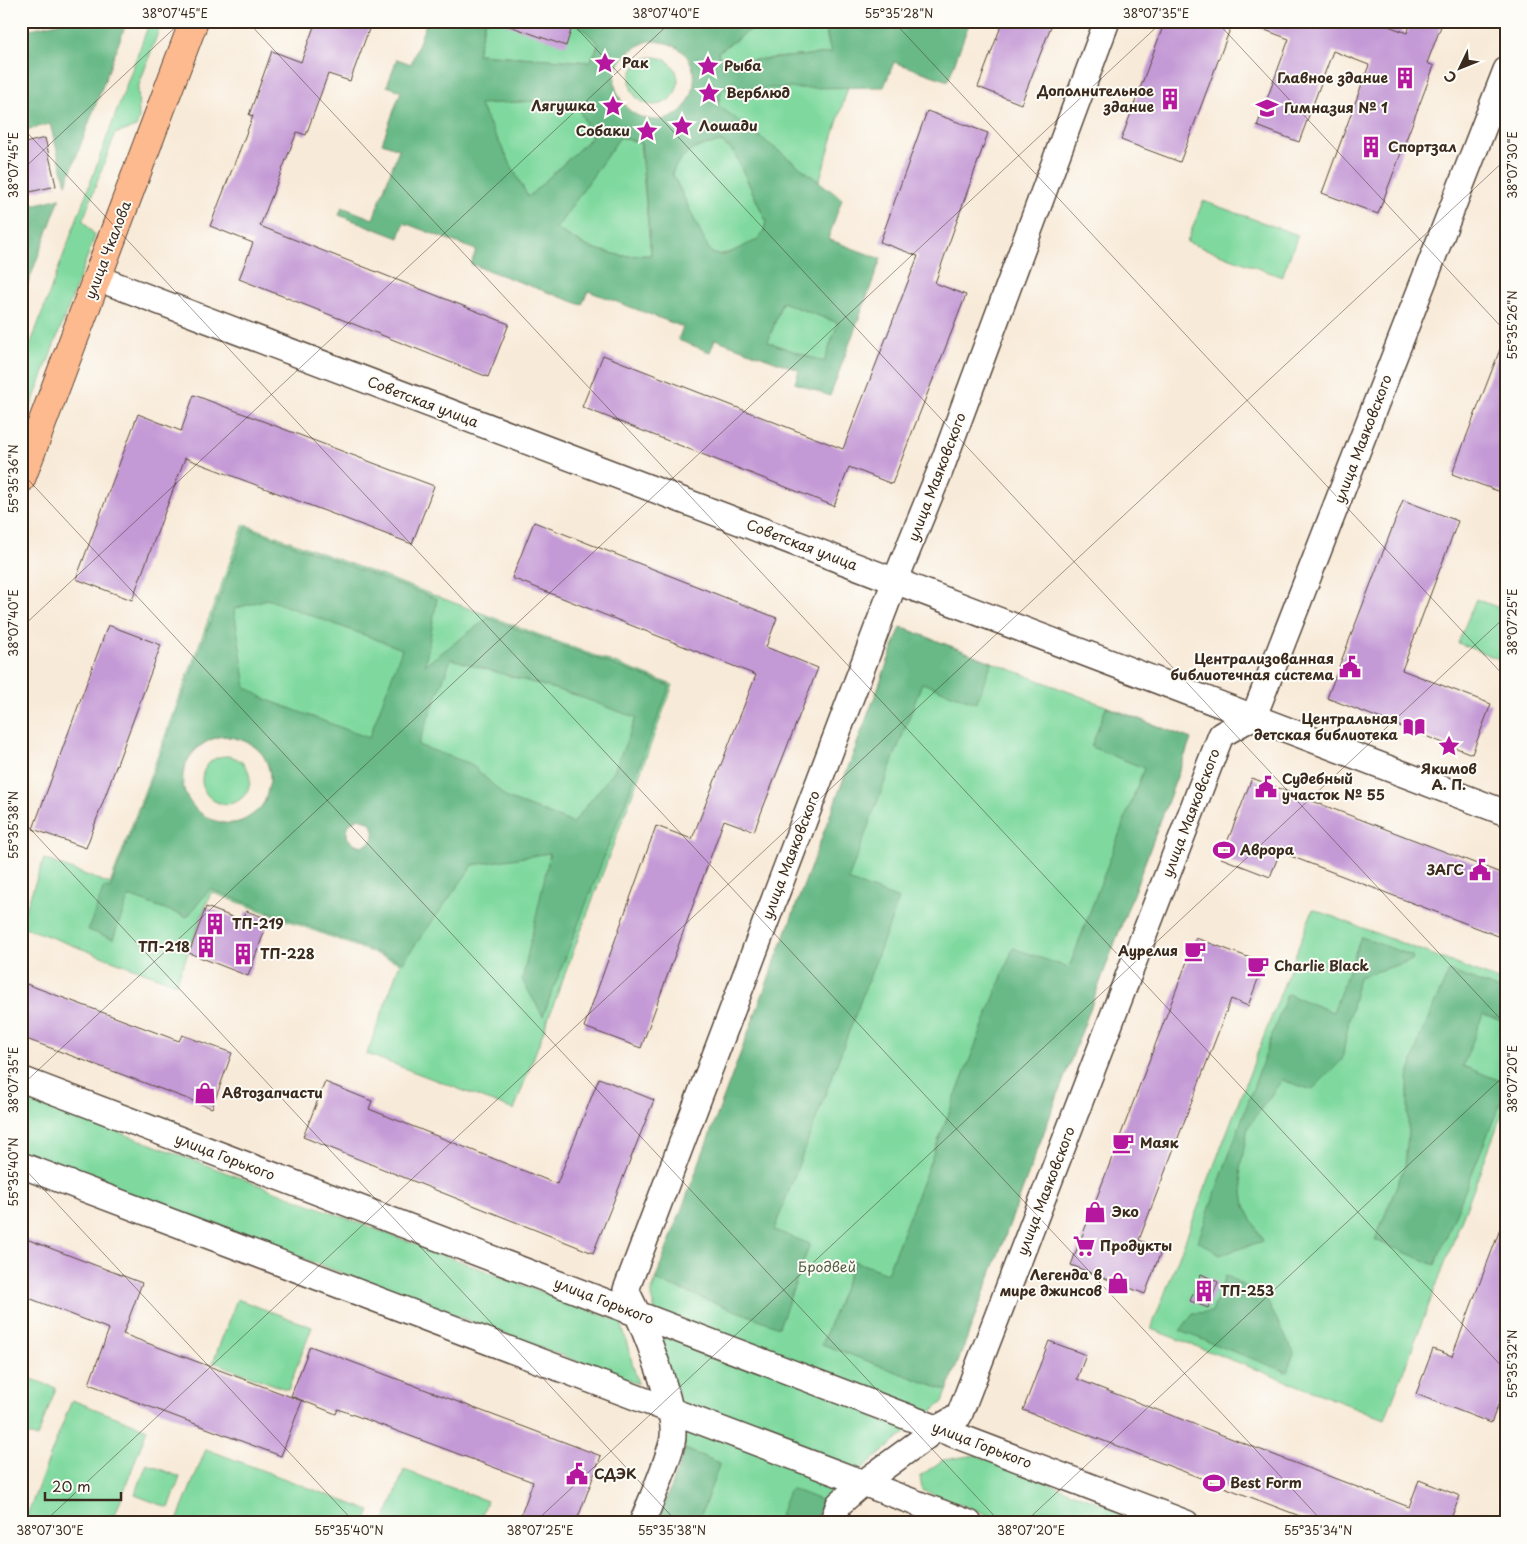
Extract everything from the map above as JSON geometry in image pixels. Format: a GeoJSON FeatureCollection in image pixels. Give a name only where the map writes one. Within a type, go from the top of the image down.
{"type":"FeatureCollection","features":[{"type":"Feature","properties":{"kind":"main road","name":"улица Чкалова"},"geometry":{"type":"LineString","coordinates":[[21,479],[194,21]]}},
{"type":"Feature","properties":{"kind":"street","name":"улица Маяковского"},"geometry":{"type":"LineString","coordinates":[[642,1523],[673,1442],[672,1410],[639,1314],[626,1290],[895,581],[940,471],[1108,21]]}},
{"type":"Feature","properties":{"kind":"street","name":"улица Маяковского"},"geometry":{"type":"LineString","coordinates":[[832,1523],[839,1504],[938,1428],[959,1416],[1221,735],[1254,716],[1506,70]]}},
{"type":"Feature","properties":{"kind":"street","name":"Советская улица"},"geometry":{"type":"LineString","coordinates":[[97,278],[1506,813]]}},
{"type":"Feature","properties":{"kind":"street","name":"улица Горького"},"geometry":{"type":"LineString","coordinates":[[21,1079],[1186,1523]]}},
{"type":"Feature","properties":{"kind":"street"},"geometry":{"type":"LineString","coordinates":[[21,1165],[969,1523]]}},
{"type":"Feature","properties":{"kind":"green space"},"geometry":{"type":"Polygon","coordinates":[[[67,21],[127,21],[66,184],[50,124],[21,131],[21,31],[67,21]]]}},
{"type":"Feature","properties":{"kind":"green space"},"geometry":{"type":"Polygon","coordinates":[[[150,21],[162,21],[138,88],[139,118],[136,127],[115,134],[83,220],[95,236],[21,433],[21,370],[150,21]]]}},
{"type":"Feature","properties":{"kind":"green space"},"geometry":{"type":"Polygon","coordinates":[[[427,21],[485,21],[477,54],[590,62],[599,44],[574,21],[690,21],[699,27],[707,21],[763,21],[718,52],[721,63],[831,53],[824,21],[970,21],[948,81],[894,62],[884,87],[722,89],[718,105],[842,199],[828,239],[881,259],[830,396],[795,383],[799,370],[715,339],[710,352],[678,340],[683,327],[588,291],[582,305],[471,264],[476,250],[404,223],[399,238],[339,215],[342,207],[373,219],[399,149],[382,143],[401,91],[387,86],[397,59],[411,64],[427,21]],[[649,41],[625,56],[619,64],[616,72],[616,90],[623,103],[634,113],[644,118],[663,120],[678,113],[688,101],[694,86],[693,70],[686,55],[671,45],[649,41]],[[574,99],[479,104],[528,197],[592,137],[574,99]],[[620,137],[556,229],[588,247],[622,256],[651,255],[641,143],[620,137]],[[722,142],[705,145],[686,154],[676,165],[672,173],[707,246],[713,254],[727,254],[757,240],[764,231],[766,221],[734,152],[722,142]],[[782,302],[768,342],[824,362],[838,323],[782,302]]]}},
{"type":"Feature","properties":{"kind":"green space"},"geometry":{"type":"Polygon","coordinates":[[[485,21],[574,21],[599,44],[591,62],[477,54],[485,21]]]}},
{"type":"Feature","properties":{"kind":"green space"},"geometry":{"type":"Polygon","coordinates":[[[763,21],[823,21],[831,53],[721,63],[718,52],[763,21]]]}},
{"type":"Feature","properties":{"kind":"green space"},"geometry":{"type":"Polygon","coordinates":[[[654,57],[663,59],[671,64],[676,72],[678,81],[676,90],[671,98],[663,103],[654,105],[645,103],[637,98],[632,90],[630,81],[632,72],[637,64],[645,59],[654,57]]]}},
{"type":"Feature","properties":{"kind":"green space"},"geometry":{"type":"Polygon","coordinates":[[[848,87],[819,182],[717,105],[722,88],[848,87]]]}},
{"type":"Feature","properties":{"kind":"green space"},"geometry":{"type":"Polygon","coordinates":[[[575,99],[592,137],[528,198],[479,104],[575,99]]]}},
{"type":"Feature","properties":{"kind":"green space"},"geometry":{"type":"Polygon","coordinates":[[[620,137],[640,143],[651,255],[622,256],[588,247],[555,229],[620,137]]]}},
{"type":"Feature","properties":{"kind":"green space"},"geometry":{"type":"Polygon","coordinates":[[[721,142],[734,152],[766,221],[763,233],[754,242],[733,251],[713,254],[707,246],[672,173],[681,159],[692,150],[721,142]]]}},
{"type":"Feature","properties":{"kind":"green space"},"geometry":{"type":"Polygon","coordinates":[[[60,198],[21,302],[21,208],[60,198]]]}},
{"type":"Feature","properties":{"kind":"green space"},"geometry":{"type":"Polygon","coordinates":[[[1203,201],[1298,235],[1282,277],[1187,242],[1203,201]]]}},
{"type":"Feature","properties":{"kind":"green space"},"geometry":{"type":"Polygon","coordinates":[[[782,302],[839,323],[824,363],[768,342],[782,302]]]}},
{"type":"Feature","properties":{"kind":"green space"},"geometry":{"type":"Polygon","coordinates":[[[244,524],[673,685],[514,1110],[367,1054],[400,963],[211,892],[176,984],[21,926],[21,921],[44,859],[110,884],[244,524]],[[222,736],[201,746],[193,754],[183,773],[182,783],[185,794],[196,811],[210,820],[234,823],[249,817],[263,805],[270,782],[270,775],[265,758],[254,746],[239,739],[222,736]],[[359,818],[349,825],[347,837],[355,844],[368,844],[374,833],[373,827],[368,822],[359,818]]]}},
{"type":"Feature","properties":{"kind":"green space"},"geometry":{"type":"Polygon","coordinates":[[[1506,524],[1506,550],[1497,546],[1506,524]]]}},
{"type":"Feature","properties":{"kind":"green space"},"geometry":{"type":"Polygon","coordinates":[[[246,527],[437,599],[425,665],[488,618],[670,686],[543,1016],[522,980],[550,853],[473,865],[403,962],[210,889],[187,917],[129,896],[113,939],[88,930],[104,887],[110,889],[246,527]],[[267,599],[234,609],[246,687],[265,699],[369,738],[402,649],[267,599]],[[451,659],[418,745],[471,764],[507,798],[573,823],[614,771],[636,718],[575,695],[451,659]],[[222,736],[206,742],[194,751],[187,762],[183,775],[184,788],[189,800],[199,811],[217,822],[231,823],[245,820],[263,805],[266,798],[270,777],[265,758],[254,746],[239,739],[222,736]],[[359,818],[348,827],[347,837],[355,844],[362,846],[368,844],[374,834],[373,827],[368,822],[359,818]]]}},
{"type":"Feature","properties":{"kind":"green space"},"geometry":{"type":"Polygon","coordinates":[[[1506,593],[1506,662],[1458,643],[1476,599],[1500,608],[1506,593]]]}},
{"type":"Feature","properties":{"kind":"green space","name":"Бродвей"},"geometry":{"type":"Polygon","coordinates":[[[901,627],[1191,739],[943,1402],[823,1501],[815,1523],[657,1523],[685,1449],[651,1293],[901,627]]]}},
{"type":"Feature","properties":{"kind":"green space"},"geometry":{"type":"Polygon","coordinates":[[[901,627],[992,662],[976,703],[922,683],[848,880],[899,899],[774,1230],[810,1244],[779,1327],[655,1280],[901,627]]]}},
{"type":"Feature","properties":{"kind":"green space"},"geometry":{"type":"Polygon","coordinates":[[[1106,707],[1191,739],[947,1391],[822,1344],[854,1261],[887,1273],[1013,948],[1069,968],[1144,768],[1091,747],[1106,707]]]}},
{"type":"Feature","properties":{"kind":"green space"},"geometry":{"type":"Polygon","coordinates":[[[226,756],[235,758],[243,763],[248,771],[250,780],[248,789],[243,797],[235,802],[226,804],[217,802],[209,797],[204,789],[202,780],[204,771],[209,763],[217,758],[226,756]]]}},
{"type":"Feature","properties":{"kind":"green space"},"geometry":{"type":"Polygon","coordinates":[[[1313,909],[1506,983],[1506,1104],[1385,1419],[1151,1329],[1313,909]]]}},
{"type":"Feature","properties":{"kind":"green space"},"geometry":{"type":"Polygon","coordinates":[[[1361,937],[1412,956],[1413,960],[1359,977],[1342,1060],[1312,1090],[1282,1080],[1248,1127],[1240,1169],[1245,1206],[1263,1241],[1220,1255],[1198,1241],[1287,994],[1333,1012],[1361,937]]]}},
{"type":"Feature","properties":{"kind":"green space"},"geometry":{"type":"Polygon","coordinates":[[[1449,971],[1506,992],[1506,1023],[1483,1014],[1463,1066],[1506,1083],[1506,1089],[1435,1265],[1375,1240],[1405,1165],[1408,1131],[1408,1079],[1420,1037],[1449,971]]]}},
{"type":"Feature","properties":{"kind":"green space"},"geometry":{"type":"Polygon","coordinates":[[[21,1095],[621,1322],[638,1384],[21,1153],[21,1095]]]}},
{"type":"Feature","properties":{"kind":"green space"},"geometry":{"type":"Polygon","coordinates":[[[1226,1275],[1266,1299],[1294,1353],[1287,1372],[1180,1331],[1193,1313],[1212,1312],[1226,1275]]]}},
{"type":"Feature","properties":{"kind":"green space"},"geometry":{"type":"Polygon","coordinates":[[[237,1299],[312,1327],[288,1390],[213,1362],[237,1299]]]}},
{"type":"Feature","properties":{"kind":"green space"},"geometry":{"type":"Polygon","coordinates":[[[21,1375],[56,1388],[37,1438],[21,1432],[21,1375]]]}},
{"type":"Feature","properties":{"kind":"green space"},"geometry":{"type":"Polygon","coordinates":[[[72,1400],[147,1429],[115,1515],[84,1520],[78,1523],[24,1523],[72,1400]]]}},
{"type":"Feature","properties":{"kind":"green space"},"geometry":{"type":"Polygon","coordinates":[[[206,1449],[370,1511],[365,1523],[176,1523],[206,1449]]]}},
{"type":"Feature","properties":{"kind":"green space"},"geometry":{"type":"Polygon","coordinates":[[[685,1449],[720,1463],[698,1523],[657,1523],[685,1449]]]}},
{"type":"Feature","properties":{"kind":"green space"},"geometry":{"type":"Polygon","coordinates":[[[976,1455],[1151,1523],[1009,1523],[922,1490],[920,1476],[943,1460],[976,1455]]]}},
{"type":"Feature","properties":{"kind":"green space"},"geometry":{"type":"Polygon","coordinates":[[[147,1464],[180,1477],[169,1508],[135,1495],[147,1464]]]}},
{"type":"Feature","properties":{"kind":"green space"},"geometry":{"type":"Polygon","coordinates":[[[404,1470],[487,1501],[479,1523],[384,1523],[404,1470]]]}},
{"type":"Feature","properties":{"kind":"green space"},"geometry":{"type":"Polygon","coordinates":[[[790,1488],[823,1501],[815,1523],[777,1523],[790,1488]]]}},
{"type":"Feature","properties":{"kind":"building"},"geometry":{"type":"Polygon","coordinates":[[[316,21],[372,21],[350,81],[328,74],[306,135],[297,132],[260,226],[509,324],[488,377],[239,279],[253,243],[210,226],[253,116],[249,115],[272,51],[301,62],[316,21]]]}},
{"type":"Feature","properties":{"kind":"building"},"geometry":{"type":"Polygon","coordinates":[[[504,21],[574,21],[566,46],[504,24],[504,21]]]}},
{"type":"Feature","properties":{"kind":"building"},"geometry":{"type":"Polygon","coordinates":[[[1003,21],[1053,21],[1021,104],[978,87],[1003,21]]]}},
{"type":"Feature","properties":{"kind":"building","name":"Дополнительное здание"},"geometry":{"type":"Polygon","coordinates":[[[1165,21],[1233,21],[1180,162],[1121,140],[1165,21]]]}},
{"type":"Feature","properties":{"kind":"building"},"geometry":{"type":"Polygon","coordinates":[[[1249,21],[1375,21],[1407,33],[1412,21],[1443,21],[1427,63],[1434,66],[1378,214],[1322,193],[1369,65],[1333,51],[1299,142],[1257,126],[1289,39],[1249,24],[1249,21]]]}},
{"type":"Feature","properties":{"kind":"building"},"geometry":{"type":"Polygon","coordinates":[[[927,111],[988,133],[935,283],[966,295],[892,484],[849,467],[834,506],[582,407],[603,355],[843,449],[918,256],[880,242],[927,111]]]}},
{"type":"Feature","properties":{"kind":"building"},"geometry":{"type":"Polygon","coordinates":[[[45,138],[56,186],[21,194],[21,144],[45,138]]]}},
{"type":"Feature","properties":{"kind":"building"},"geometry":{"type":"Polygon","coordinates":[[[1504,339],[1506,339],[1506,494],[1452,474],[1504,339]]]}},
{"type":"Feature","properties":{"kind":"building"},"geometry":{"type":"Polygon","coordinates":[[[194,395],[434,486],[412,544],[185,458],[132,600],[76,579],[138,414],[181,431],[194,395]]]}},
{"type":"Feature","properties":{"kind":"building"},"geometry":{"type":"Polygon","coordinates":[[[1403,500],[1458,521],[1402,670],[1491,704],[1472,754],[1327,698],[1403,500]]]}},
{"type":"Feature","properties":{"kind":"building"},"geometry":{"type":"Polygon","coordinates":[[[534,522],[777,618],[766,647],[818,668],[754,831],[724,820],[641,1048],[584,1027],[656,826],[692,839],[756,675],[512,578],[534,522]]]}},
{"type":"Feature","properties":{"kind":"building"},"geometry":{"type":"Polygon","coordinates":[[[108,625],[161,645],[86,848],[33,829],[108,625]]]}},
{"type":"Feature","properties":{"kind":"building"},"geometry":{"type":"Polygon","coordinates":[[[1252,778],[1506,875],[1506,939],[1280,852],[1270,877],[1221,858],[1252,778]]]}},
{"type":"Feature","properties":{"kind":"building"},"geometry":{"type":"Polygon","coordinates":[[[206,907],[243,921],[246,911],[269,919],[248,976],[189,953],[206,907]]]}},
{"type":"Feature","properties":{"kind":"building"},"geometry":{"type":"Polygon","coordinates":[[[1196,938],[1264,963],[1248,1006],[1231,999],[1139,1240],[1162,1249],[1145,1294],[1071,1265],[1196,938]]]}},
{"type":"Feature","properties":{"kind":"building"},"geometry":{"type":"Polygon","coordinates":[[[21,982],[179,1041],[182,1035],[232,1053],[212,1108],[21,1037],[21,982]]]}},
{"type":"Feature","properties":{"kind":"building"},"geometry":{"type":"Polygon","coordinates":[[[599,1078],[654,1100],[593,1253],[303,1137],[325,1082],[372,1101],[369,1109],[557,1184],[599,1078]]]}},
{"type":"Feature","properties":{"kind":"building"},"geometry":{"type":"Polygon","coordinates":[[[1504,1219],[1506,1220],[1506,1385],[1491,1423],[1416,1394],[1433,1349],[1452,1356],[1504,1219]]]}},
{"type":"Feature","properties":{"kind":"building"},"geometry":{"type":"Polygon","coordinates":[[[21,1237],[142,1283],[123,1334],[302,1401],[281,1456],[89,1384],[109,1329],[21,1295],[21,1237]]]}},
{"type":"Feature","properties":{"kind":"building","name":"ТП-253"},"geometry":{"type":"Polygon","coordinates":[[[1201,1274],[1218,1282],[1208,1308],[1190,1301],[1201,1274]]]}},
{"type":"Feature","properties":{"kind":"building"},"geometry":{"type":"Polygon","coordinates":[[[1049,1341],[1086,1355],[1077,1379],[1409,1507],[1419,1480],[1460,1496],[1449,1523],[1318,1523],[1023,1410],[1049,1341]]]}},
{"type":"Feature","properties":{"kind":"building"},"geometry":{"type":"Polygon","coordinates":[[[310,1346],[601,1456],[576,1523],[518,1523],[533,1482],[338,1409],[336,1414],[291,1396],[310,1346]]]}},
{"type":"Feature","properties":{"kind":"place","name":"Рак"},"geometry":{"type":"Point","coordinates":[605,63]}},
{"type":"Feature","properties":{"kind":"place","name":"Рыба"},"geometry":{"type":"Point","coordinates":[708,66]}},
{"type":"Feature","properties":{"kind":"place","name":"Главное здание"},"geometry":{"type":"Point","coordinates":[1405,78]}},
{"type":"Feature","properties":{"kind":"place","name":"Верблюд"},"geometry":{"type":"Point","coordinates":[709,93]}},
{"type":"Feature","properties":{"kind":"place","name":"Дополнительное здание"},"geometry":{"type":"Point","coordinates":[1170,99]}},
{"type":"Feature","properties":{"kind":"place","name":"Лягушка"},"geometry":{"type":"Point","coordinates":[613,106]}},
{"type":"Feature","properties":{"kind":"place","name":"Гимназия № 1"},"geometry":{"type":"Point","coordinates":[1267,108]}},
{"type":"Feature","properties":{"kind":"place","name":"Лошади"},"geometry":{"type":"Point","coordinates":[682,126]}},
{"type":"Feature","properties":{"kind":"place","name":"Собаки"},"geometry":{"type":"Point","coordinates":[647,131]}},
{"type":"Feature","properties":{"kind":"place","name":"Спортзал"},"geometry":{"type":"Point","coordinates":[1371,147]}},
{"type":"Feature","properties":{"kind":"place","name":"Централизованная библиотечная система"},"geometry":{"type":"Point","coordinates":[1350,667]}},
{"type":"Feature","properties":{"kind":"place","name":"Центральная детская библиотека"},"geometry":{"type":"Point","coordinates":[1414,727]}},
{"type":"Feature","properties":{"kind":"place","name":"Якимов А. П."},"geometry":{"type":"Point","coordinates":[1449,746]}},
{"type":"Feature","properties":{"kind":"place","name":"Судебный участок № 55"},"geometry":{"type":"Point","coordinates":[1266,787]}},
{"type":"Feature","properties":{"kind":"place","name":"Аврора"},"geometry":{"type":"Point","coordinates":[1224,850]}},
{"type":"Feature","properties":{"kind":"place","name":"ЗАГС"},"geometry":{"type":"Point","coordinates":[1480,870]}},
{"type":"Feature","properties":{"kind":"place","name":"ТП-219"},"geometry":{"type":"Point","coordinates":[215,924]}},
{"type":"Feature","properties":{"kind":"place","name":"ТП-218"},"geometry":{"type":"Point","coordinates":[206,947]}},
{"type":"Feature","properties":{"kind":"place","name":"Аурелия"},"geometry":{"type":"Point","coordinates":[1195,951]}},
{"type":"Feature","properties":{"kind":"place","name":"ТП-228"},"geometry":{"type":"Point","coordinates":[243,954]}},
{"type":"Feature","properties":{"kind":"place","name":"Charlie Black"},"geometry":{"type":"Point","coordinates":[1258,966]}},
{"type":"Feature","properties":{"kind":"place","name":"Автозапчасти"},"geometry":{"type":"Point","coordinates":[205,1093]}},
{"type":"Feature","properties":{"kind":"place","name":"Маяк"},"geometry":{"type":"Point","coordinates":[1123,1143]}},
{"type":"Feature","properties":{"kind":"place","name":"Эко"},"geometry":{"type":"Point","coordinates":[1095,1212]}},
{"type":"Feature","properties":{"kind":"place","name":"Продукты"},"geometry":{"type":"Point","coordinates":[1084,1246]}},
{"type":"Feature","properties":{"kind":"place","name":"Легенда в мире джинсов"},"geometry":{"type":"Point","coordinates":[1118,1283]}},
{"type":"Feature","properties":{"kind":"place","name":"ТП-253"},"geometry":{"type":"Point","coordinates":[1204,1291]}},
{"type":"Feature","properties":{"kind":"place","name":"СДЭК"},"geometry":{"type":"Point","coordinates":[577,1474]}},
{"type":"Feature","properties":{"kind":"place","name":"Best Form"},"geometry":{"type":"Point","coordinates":[1214,1483]}}]}
